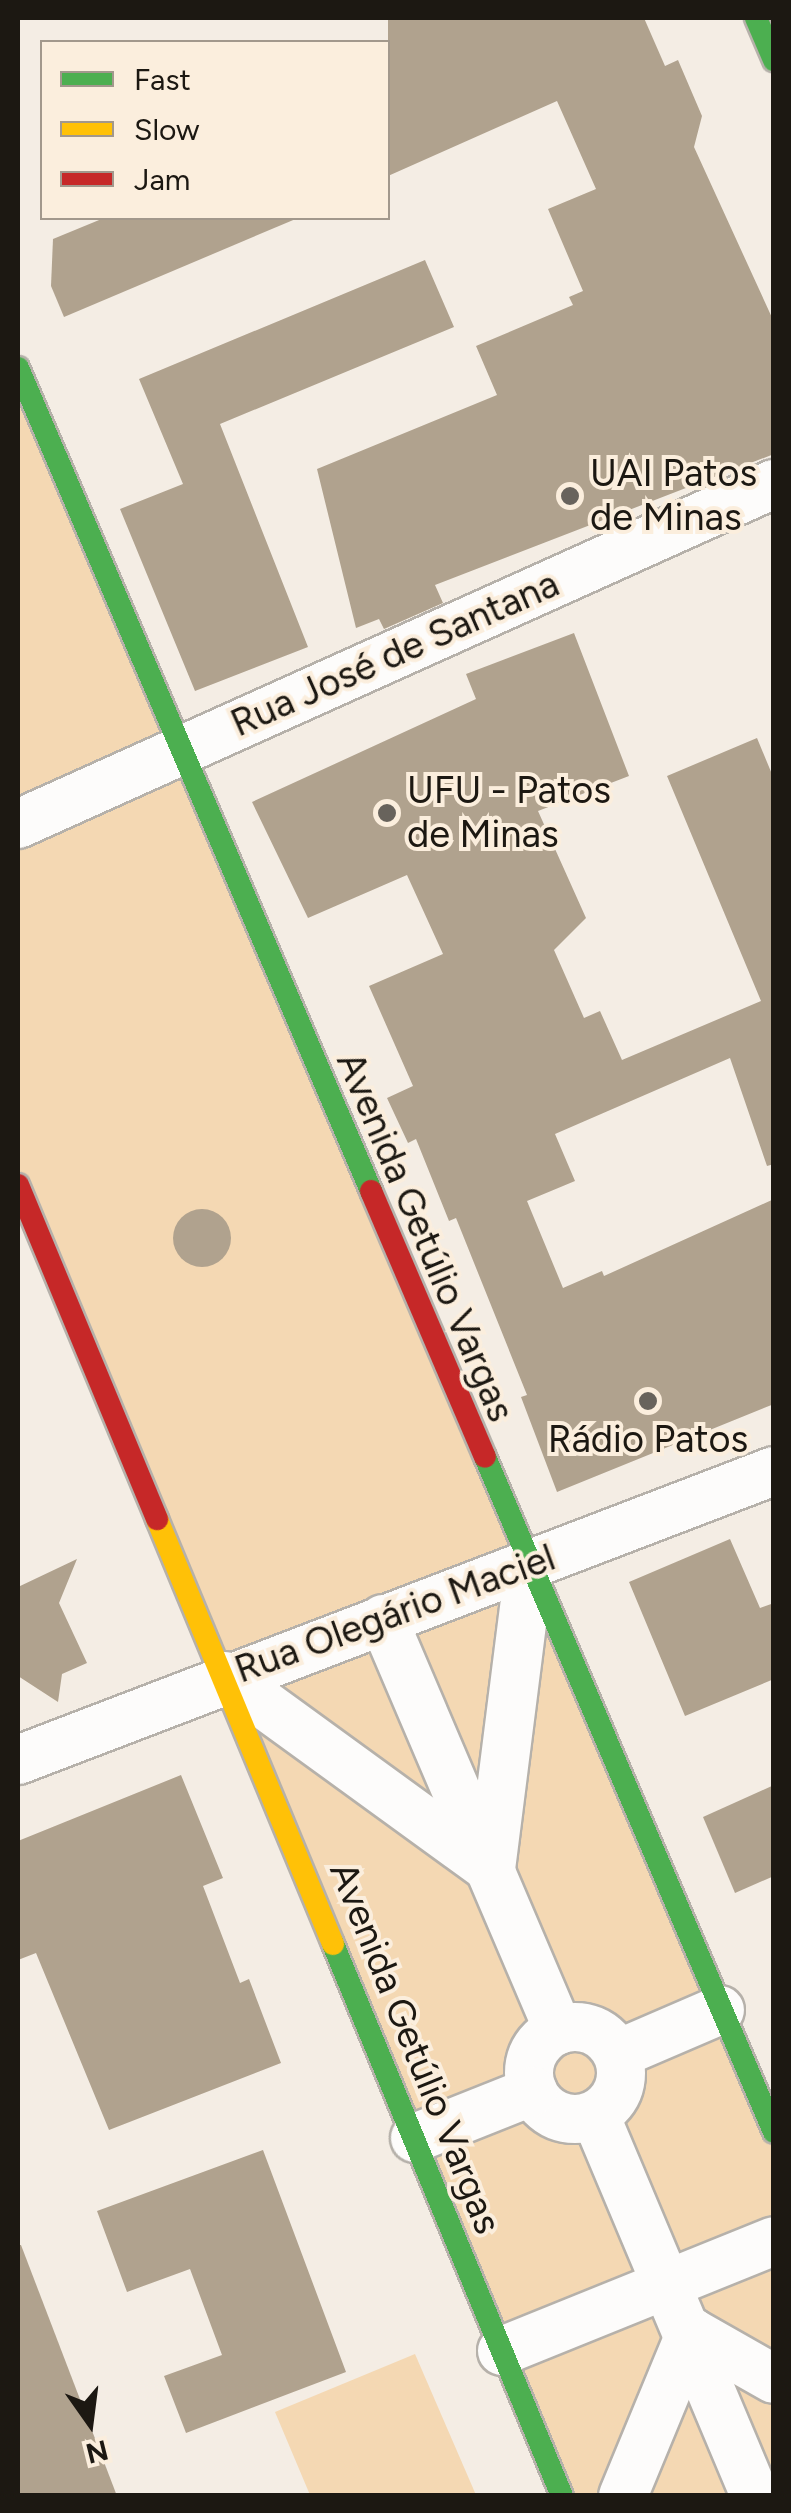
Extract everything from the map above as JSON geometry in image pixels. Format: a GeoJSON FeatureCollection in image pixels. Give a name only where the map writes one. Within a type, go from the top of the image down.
{"type":"FeatureCollection","features":[{"type":"Feature","properties":{"kind":"street"},"geometry":{"type":"LineString","coordinates":[[756,18],[774,60]]}},
{"type":"Feature","properties":{"kind":"street","name":"Avenida Getúlio Vargas"},"geometry":{"type":"LineString","coordinates":[[18,368],[178,751],[774,2132]]}},
{"type":"Feature","properties":{"kind":"street","name":"Rua José de Santana"},"geometry":{"type":"LineString","coordinates":[[18,824],[774,484]]}},
{"type":"Feature","properties":{"kind":"street","name":"Avenida Getúlio Vargas"},"geometry":{"type":"LineString","coordinates":[[18,1185],[225,1676],[562,2496]]}},
{"type":"Feature","properties":{"kind":"street","name":"Rua Olegário Maciel"},"geometry":{"type":"LineString","coordinates":[[18,1760],[225,1676],[774,1472]]}},
{"type":"Feature","properties":{"kind":"street"},"geometry":{"type":"LineString","coordinates":[[491,1869],[528,1566]]}},
{"type":"Feature","properties":{"kind":"street"},"geometry":{"type":"LineString","coordinates":[[383,1619],[558,2030]]}},
{"type":"Feature","properties":{"kind":"street"},"geometry":{"type":"LineString","coordinates":[[225,1676],[491,1869]]}},
{"type":"Feature","properties":{"kind":"street"},"geometry":{"type":"LineString","coordinates":[[618,2054],[720,2010]]}},
{"type":"Feature","properties":{"kind":"street"},"geometry":{"type":"LineString","coordinates":[[589,2028],[618,2054],[617,2093],[594,2115],[565,2118],[533,2091],[530,2062],[558,2030],[589,2028]]}},
{"type":"Feature","properties":{"kind":"street"},"geometry":{"type":"LineString","coordinates":[[414,2138],[533,2091]]}},
{"type":"Feature","properties":{"kind":"street"},"geometry":{"type":"LineString","coordinates":[[594,2115],[691,2332],[755,2496]]}},
{"type":"Feature","properties":{"kind":"street"},"geometry":{"type":"LineString","coordinates":[[502,2351],[774,2242]]}},
{"type":"Feature","properties":{"kind":"street"},"geometry":{"type":"LineString","coordinates":[[691,2332],[774,2379]]}},
{"type":"Feature","properties":{"kind":"street"},"geometry":{"type":"LineString","coordinates":[[623,2496],[691,2332]]}},
{"type":"Feature","properties":{"kind":"shaded area"},"geometry":{"type":"Polygon","coordinates":[[[18,368],[773,2132],[773,2495],[562,2495],[18,1185],[18,368]]]}},
{"type":"Feature","properties":{"kind":"shaded area"},"geometry":{"type":"Polygon","coordinates":[[[415,2354],[476,2495],[310,2495],[275,2412],[415,2354]]]}},
{"type":"Feature","properties":{"kind":"building"},"geometry":{"type":"Polygon","coordinates":[[[388,18],[644,18],[665,66],[678,60],[702,116],[694,147],[774,322],[774,454],[435,585],[443,603],[384,629],[379,619],[356,628],[317,469],[497,395],[476,346],[573,305],[569,297],[583,291],[548,209],[596,189],[557,101],[390,175],[388,18]]]}},
{"type":"Feature","properties":{"kind":"building"},"geometry":{"type":"Polygon","coordinates":[[[99,220],[293,220],[64,317],[51,286],[53,239],[99,220]]]}},
{"type":"Feature","properties":{"kind":"building"},"geometry":{"type":"Polygon","coordinates":[[[425,260],[454,327],[220,424],[308,647],[195,691],[120,509],[183,484],[139,379],[425,260]]]}},
{"type":"Feature","properties":{"kind":"building"},"geometry":{"type":"Polygon","coordinates":[[[574,633],[629,776],[538,811],[586,918],[554,950],[584,1018],[600,1011],[622,1060],[761,1001],[667,776],[757,738],[774,779],[774,1164],[767,1166],[730,1058],[555,1134],[575,1181],[527,1201],[563,1288],[602,1271],[604,1276],[774,1199],[774,1404],[557,1492],[521,1397],[527,1395],[456,1218],[449,1221],[416,1139],[408,1143],[387,1098],[413,1086],[369,986],[443,954],[407,875],[308,918],[252,802],[476,699],[466,674],[574,633]]]}},
{"type":"Feature","properties":{"kind":"building"},"geometry":{"type":"Polygon","coordinates":[[[202,1209],[222,1218],[231,1238],[222,1258],[202,1267],[182,1258],[173,1238],[182,1218],[202,1209]]]}},
{"type":"Feature","properties":{"kind":"building"},"geometry":{"type":"Polygon","coordinates":[[[730,1539],[760,1608],[774,1603],[774,1679],[685,1716],[629,1582],[730,1539]]]}},
{"type":"Feature","properties":{"kind":"building"},"geometry":{"type":"Polygon","coordinates":[[[77,1559],[59,1603],[87,1663],[62,1674],[58,1702],[18,1676],[18,1587],[77,1559]]]}},
{"type":"Feature","properties":{"kind":"building"},"geometry":{"type":"Polygon","coordinates":[[[181,1775],[223,1878],[203,1886],[240,1983],[249,1979],[281,2063],[109,2130],[36,1953],[18,1960],[18,1841],[181,1775]]]}},
{"type":"Feature","properties":{"kind":"building"},"geometry":{"type":"Polygon","coordinates":[[[774,1785],[774,1876],[735,1893],[703,1817],[774,1785]]]}},
{"type":"Feature","properties":{"kind":"building"},"geometry":{"type":"Polygon","coordinates":[[[263,2150],[346,2372],[186,2433],[164,2376],[222,2355],[190,2269],[127,2292],[97,2211],[263,2150]]]}},
{"type":"Feature","properties":{"kind":"building"},"geometry":{"type":"Polygon","coordinates":[[[21,2245],[117,2496],[18,2496],[21,2245]]]}},
{"type":"Feature","properties":{"kind":"traffic: fast"},"geometry":{"type":"LineString","coordinates":[[756,18],[774,60]]}},
{"type":"Feature","properties":{"kind":"traffic: fast"},"geometry":{"type":"LineString","coordinates":[[18,368],[371,1191]]}},
{"type":"Feature","properties":{"kind":"traffic: fast"},"geometry":{"type":"LineString","coordinates":[[485,1457],[774,2132]]}},
{"type":"Feature","properties":{"kind":"traffic: fast"},"geometry":{"type":"LineString","coordinates":[[333,1944],[562,2496]]}},
{"type":"Feature","properties":{"kind":"traffic: slow"},"geometry":{"type":"LineString","coordinates":[[157,1519],[333,1944]]}},
{"type":"Feature","properties":{"kind":"traffic: jam"},"geometry":{"type":"LineString","coordinates":[[18,1185],[157,1519]]}},
{"type":"Feature","properties":{"kind":"traffic: jam"},"geometry":{"type":"LineString","coordinates":[[371,1191],[485,1457]]}},
{"type":"Feature","properties":{"kind":"place","name":"UAI Patos de Minas"},"geometry":{"type":"Point","coordinates":[570,496]}},
{"type":"Feature","properties":{"kind":"place","name":"UFU - Patos de Minas"},"geometry":{"type":"Point","coordinates":[387,813]}},
{"type":"Feature","properties":{"kind":"place","name":"Rádio Patos"},"geometry":{"type":"Point","coordinates":[648,1401]}}]}
